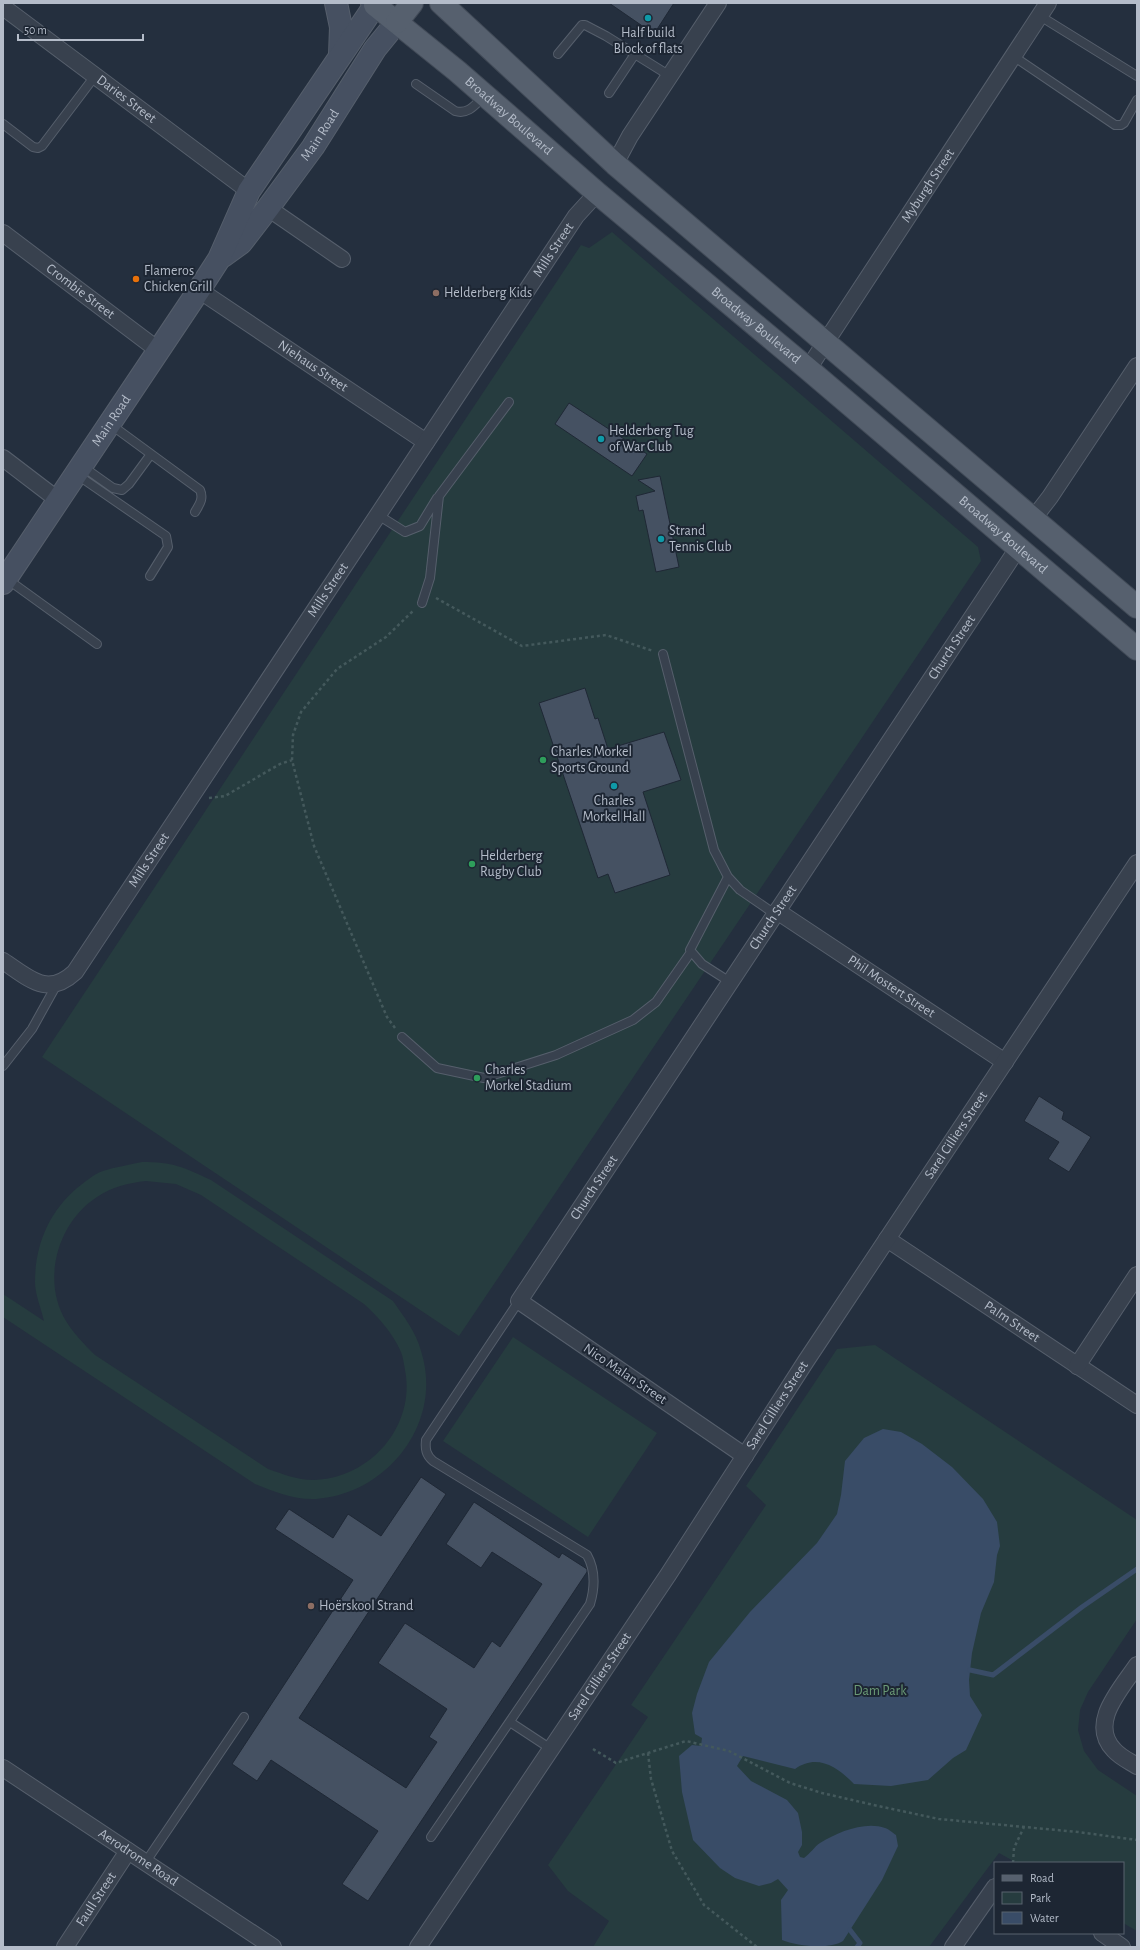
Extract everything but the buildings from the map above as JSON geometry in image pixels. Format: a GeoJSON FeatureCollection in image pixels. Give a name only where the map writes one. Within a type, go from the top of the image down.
{"type":"FeatureCollection","features":[{"type":"Feature","properties":{"kind":"main road"},"geometry":{"type":"LineString","coordinates":[[336,3],[341,27],[340,55]]}},
{"type":"Feature","properties":{"kind":"main road","name":"Main Road"},"geometry":{"type":"LineString","coordinates":[[218,259],[241,243],[268,208],[313,147],[375,49],[412,3]]}},
{"type":"Feature","properties":{"kind":"main road"},"geometry":{"type":"LineString","coordinates":[[441,3],[615,164],[824,343],[1137,607]]}},
{"type":"Feature","properties":{"kind":"main road","name":"Main Road"},"geometry":{"type":"LineString","coordinates":[[5,581],[199,290],[218,259],[249,191],[374,4]]}},
{"type":"Feature","properties":{"kind":"main road","name":"Broadway Boulevard"},"geometry":{"type":"LineString","coordinates":[[374,4],[485,95],[597,193],[808,369],[1137,649]]}},
{"type":"Feature","properties":{"kind":"street"},"geometry":{"type":"LineString","coordinates":[[615,164],[630,136],[718,3]]}},
{"type":"Feature","properties":{"kind":"street","name":"Daries Street"},"geometry":{"type":"LineString","coordinates":[[3,6],[249,191]]}},
{"type":"Feature","properties":{"kind":"street","name":"Myburgh Street"},"geometry":{"type":"LineString","coordinates":[[808,369],[1044,9]]}},
{"type":"Feature","properties":{"kind":"street","name":"Mills Street"},"geometry":{"type":"LineString","coordinates":[[57,984],[67,979],[75,972],[576,216],[597,193]]}},
{"type":"Feature","properties":{"kind":"street"},"geometry":{"type":"LineString","coordinates":[[268,208],[342,259]]}},
{"type":"Feature","properties":{"kind":"street","name":"Crombie Street"},"geometry":{"type":"LineString","coordinates":[[3,233],[158,350]]}},
{"type":"Feature","properties":{"kind":"street","name":"Niehaus Street"},"geometry":{"type":"LineString","coordinates":[[199,290],[426,442]]}},
{"type":"Feature","properties":{"kind":"street"},"geometry":{"type":"LineString","coordinates":[[1033,519],[1050,497],[1137,366]]}},
{"type":"Feature","properties":{"kind":"street"},"geometry":{"type":"LineString","coordinates":[[3,458],[58,500]]}},
{"type":"Feature","properties":{"kind":"street","name":"Church Street"},"geometry":{"type":"LineString","coordinates":[[519,1301],[1018,548]]}},
{"type":"Feature","properties":{"kind":"street","name":"Sarel Cilliers Street"},"geometry":{"type":"LineString","coordinates":[[418,1947],[668,1575],[887,1239],[1137,863]]}},
{"type":"Feature","properties":{"kind":"street","name":"Phil Mostert Street"},"geometry":{"type":"LineString","coordinates":[[776,912],[1005,1062]]}},
{"type":"Feature","properties":{"kind":"street"},"geometry":{"type":"LineString","coordinates":[[3,961],[37,984],[57,984]]}},
{"type":"Feature","properties":{"kind":"street","name":"Palm Street"},"geometry":{"type":"LineString","coordinates":[[887,1239],[1137,1405]]}},
{"type":"Feature","properties":{"kind":"street"},"geometry":{"type":"LineString","coordinates":[[1077,1366],[1137,1275]]}},
{"type":"Feature","properties":{"kind":"street","name":"Nico Malan Street"},"geometry":{"type":"LineString","coordinates":[[519,1301],[745,1456]]}},
{"type":"Feature","properties":{"kind":"street"},"geometry":{"type":"LineString","coordinates":[[1137,1665],[1105,1716],[1104,1733],[1110,1746],[1115,1752],[1137,1766]]}},
{"type":"Feature","properties":{"kind":"street","name":"Aerodrome Road"},"geometry":{"type":"LineString","coordinates":[[3,1768],[273,1947]]}},
{"type":"Feature","properties":{"kind":"street","name":"Faull Street"},"geometry":{"type":"LineString","coordinates":[[65,1947],[128,1851]]}},
{"type":"Feature","properties":{"kind":"street"},"geometry":{"type":"LineString","coordinates":[[953,1947],[994,1888]]}},
{"type":"Feature","properties":{"kind":"street"},"geometry":{"type":"LineString","coordinates":[[1103,1934],[1122,1947]]}},
{"type":"Feature","properties":{"kind":"lane"},"geometry":{"type":"LineString","coordinates":[[1044,9],[1137,76]]}},
{"type":"Feature","properties":{"kind":"lane"},"geometry":{"type":"LineString","coordinates":[[558,54],[574,32],[584,24],[670,76]]}},
{"type":"Feature","properties":{"kind":"lane"},"geometry":{"type":"LineString","coordinates":[[609,92],[635,54]]}},
{"type":"Feature","properties":{"kind":"lane"},"geometry":{"type":"LineString","coordinates":[[1013,56],[1114,124],[1121,125],[1124,123],[1137,100]]}},
{"type":"Feature","properties":{"kind":"lane"},"geometry":{"type":"LineString","coordinates":[[3,124],[33,147],[38,148],[42,146],[96,76]]}},
{"type":"Feature","properties":{"kind":"lane"},"geometry":{"type":"LineString","coordinates":[[416,84],[455,111],[461,113],[467,112],[485,95]]}},
{"type":"Feature","properties":{"kind":"lane"},"geometry":{"type":"LineString","coordinates":[[378,515],[405,532],[420,526],[439,496],[509,402]]}},
{"type":"Feature","properties":{"kind":"lane"},"geometry":{"type":"LineString","coordinates":[[109,424],[200,490],[202,496],[201,502],[195,512]]}},
{"type":"Feature","properties":{"kind":"lane"},"geometry":{"type":"LineString","coordinates":[[79,469],[119,490],[129,484],[151,454]]}},
{"type":"Feature","properties":{"kind":"lane"},"geometry":{"type":"LineString","coordinates":[[79,469],[166,536],[168,547],[150,576]]}},
{"type":"Feature","properties":{"kind":"lane"},"geometry":{"type":"LineString","coordinates":[[422,603],[430,578],[439,496]]}},
{"type":"Feature","properties":{"kind":"lane"},"geometry":{"type":"LineString","coordinates":[[5,581],[97,644]]}},
{"type":"Feature","properties":{"kind":"lane"},"geometry":{"type":"LineString","coordinates":[[663,654],[714,850],[728,877],[740,890],[776,912]]}},
{"type":"Feature","properties":{"kind":"lane"},"geometry":{"type":"LineString","coordinates":[[728,877],[690,947],[691,952],[702,964],[730,982]]}},
{"type":"Feature","properties":{"kind":"lane"},"geometry":{"type":"LineString","coordinates":[[402,1037],[437,1068],[484,1078],[556,1055],[633,1020],[656,1002],[691,952]]}},
{"type":"Feature","properties":{"kind":"lane"},"geometry":{"type":"LineString","coordinates":[[3,1066],[32,1029],[57,984]]}},
{"type":"Feature","properties":{"kind":"lane"},"geometry":{"type":"LineString","coordinates":[[431,1836],[590,1604],[594,1591],[591,1563],[587,1555],[433,1461],[428,1456],[425,1448],[426,1440],[519,1301]]}},
{"type":"Feature","properties":{"kind":"lane"},"geometry":{"type":"LineString","coordinates":[[145,1863],[244,1717]]}},
{"type":"Feature","properties":{"kind":"lane"},"geometry":{"type":"LineString","coordinates":[[510,1722],[551,1749]]}},
{"type":"Feature","properties":{"kind":"path"},"geometry":{"type":"LineString","coordinates":[[402,1037],[387,1017],[314,846],[292,760],[293,735],[301,712],[337,669],[386,638],[422,603],[434,596],[522,646],[606,635],[663,654]]}},
{"type":"Feature","properties":{"kind":"path"},"geometry":{"type":"LineString","coordinates":[[194,792],[207,799],[225,796],[280,764],[292,760]]}},
{"type":"Feature","properties":{"kind":"path"},"geometry":{"type":"LineString","coordinates":[[593,1749],[616,1763],[686,1741],[729,1751],[790,1783],[822,1793],[939,1819],[1137,1840]]}},
{"type":"Feature","properties":{"kind":"path"},"geometry":{"type":"LineString","coordinates":[[648,1753],[651,1778],[672,1851],[704,1905],[757,1947]]}},
{"type":"Feature","properties":{"kind":"path"},"geometry":{"type":"LineString","coordinates":[[1014,1862],[1014,1848],[1024,1827]]}},
{"type":"Feature","properties":{"kind":"green space","name":"Charles Morkel Sports Ground"},"geometry":{"type":"Polygon","coordinates":[[[612,232],[978,547],[981,561],[459,1336],[42,1057],[581,245],[589,248],[612,232]]]}},
{"type":"Feature","properties":{"kind":"green space"},"geometry":{"type":"Polygon","coordinates":[[[142,1162],[162,1163],[178,1166],[211,1180],[393,1301],[409,1325],[419,1344],[426,1378],[424,1403],[417,1428],[404,1450],[387,1469],[366,1484],[342,1494],[308,1499],[277,1493],[255,1484],[3,1317],[3,1294],[44,1321],[35,1282],[41,1242],[51,1219],[67,1197],[93,1176],[100,1172],[142,1162]],[[146,1181],[114,1188],[97,1197],[83,1208],[72,1221],[63,1236],[55,1270],[55,1288],[59,1305],[69,1326],[79,1339],[95,1355],[268,1469],[296,1478],[313,1480],[334,1477],[353,1470],[370,1460],[384,1446],[396,1429],[403,1411],[407,1391],[405,1370],[401,1352],[390,1332],[364,1304],[201,1195],[176,1184],[146,1181]]]}},
{"type":"Feature","properties":{"kind":"green space"},"geometry":{"type":"Polygon","coordinates":[[[513,1337],[657,1433],[588,1537],[443,1441],[513,1337]]]}},
{"type":"Feature","properties":{"kind":"green space","name":"Dam Park"},"geometry":{"type":"Polygon","coordinates":[[[875,1345],[1137,1520],[1137,1619],[1088,1692],[1080,1710],[1078,1730],[1084,1751],[1098,1770],[1137,1796],[1137,1931],[1124,1924],[1124,1862],[1015,1862],[999,1853],[929,1947],[593,1947],[609,1921],[568,1891],[548,1865],[648,1717],[631,1705],[766,1505],[746,1486],[837,1349],[875,1345]]]}},
{"type":"Feature","properties":{"kind":"water"},"geometry":{"type":"Polygon","coordinates":[[[883,1429],[901,1432],[922,1444],[952,1467],[983,1499],[997,1522],[1000,1546],[997,1555],[994,1582],[981,1613],[972,1653],[969,1680],[970,1696],[982,1715],[966,1750],[953,1758],[928,1780],[891,1786],[854,1784],[841,1772],[827,1764],[811,1762],[803,1764],[795,1769],[743,1756],[737,1766],[751,1781],[787,1800],[798,1813],[802,1832],[802,1845],[798,1852],[800,1857],[804,1858],[827,1839],[860,1827],[877,1826],[889,1830],[896,1835],[898,1846],[882,1880],[843,1941],[837,1944],[822,1946],[796,1944],[782,1940],[781,1900],[788,1890],[778,1879],[771,1883],[759,1886],[735,1878],[720,1868],[693,1840],[682,1792],[679,1756],[692,1745],[701,1746],[702,1738],[695,1734],[692,1713],[697,1694],[709,1662],[750,1612],[817,1543],[837,1514],[845,1461],[864,1438],[883,1429]]]}},
{"type":"Feature","properties":{"kind":"waterway"},"geometry":{"type":"LineString","coordinates":[[970,1670],[993,1675],[1082,1607],[1137,1569]]}},
{"type":"Feature","properties":{"kind":"waterway"},"geometry":{"type":"LineString","coordinates":[[850,1930],[860,1943],[857,1947]]}},
{"type":"Feature","properties":{"kind":"place","name":"Half build Block of flats"},"geometry":{"type":"Point","coordinates":[648,18]}},
{"type":"Feature","properties":{"kind":"place","name":"Flameros Chicken Grill"},"geometry":{"type":"Point","coordinates":[136,279]}},
{"type":"Feature","properties":{"kind":"place","name":"Helderberg Kids"},"geometry":{"type":"Point","coordinates":[436,293]}},
{"type":"Feature","properties":{"kind":"place","name":"Helderberg Tug of War Club"},"geometry":{"type":"Point","coordinates":[601,439]}},
{"type":"Feature","properties":{"kind":"place","name":"Strand Tennis Club"},"geometry":{"type":"Point","coordinates":[661,539]}},
{"type":"Feature","properties":{"kind":"place","name":"Charles Morkel Sports Ground"},"geometry":{"type":"Point","coordinates":[543,760]}},
{"type":"Feature","properties":{"kind":"place","name":"Charles Morkel Hall"},"geometry":{"type":"Point","coordinates":[614,786]}},
{"type":"Feature","properties":{"kind":"place","name":"Helderberg Rugby Club"},"geometry":{"type":"Point","coordinates":[472,864]}},
{"type":"Feature","properties":{"kind":"place","name":"Charles Morkel Stadium"},"geometry":{"type":"Point","coordinates":[477,1078]}},
{"type":"Feature","properties":{"kind":"place","name":"Hoërskool Strand"},"geometry":{"type":"Point","coordinates":[311,1606]}}]}
